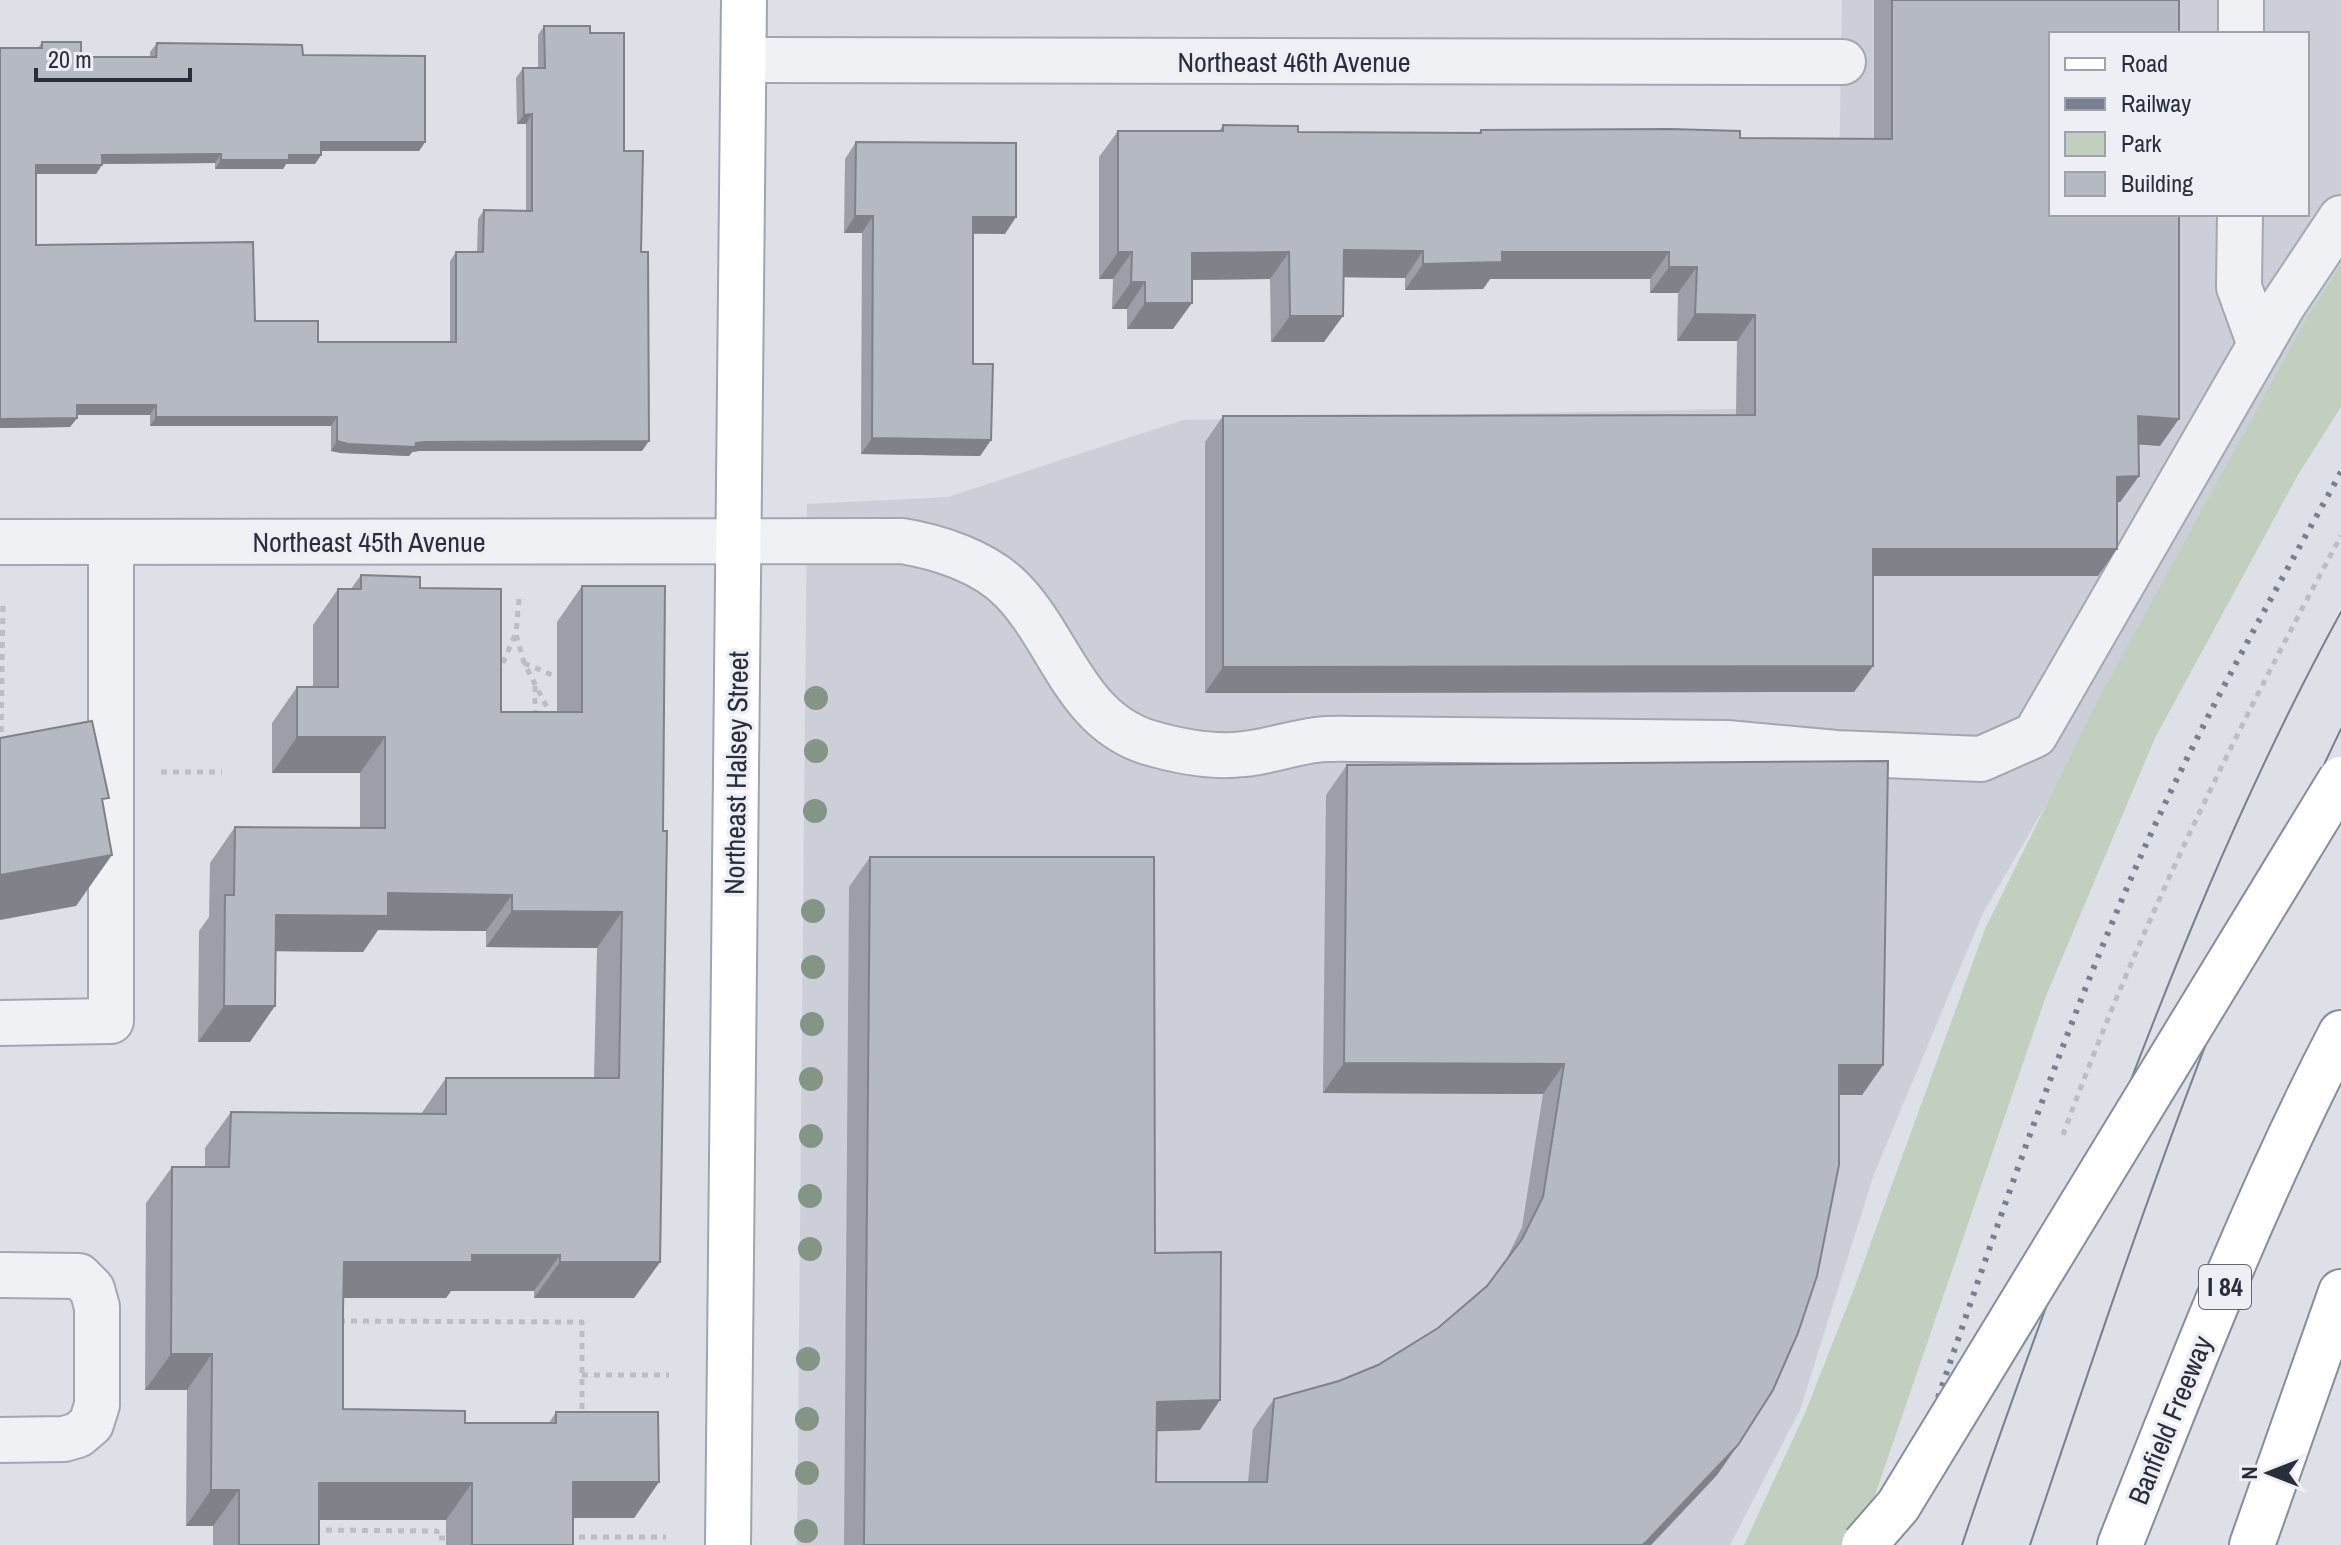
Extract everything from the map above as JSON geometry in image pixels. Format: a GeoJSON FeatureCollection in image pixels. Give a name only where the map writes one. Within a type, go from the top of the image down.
{"type":"FeatureCollection","features":[{"type":"Feature","properties":{"kind":"main road","name":"Northeast Halsey Street"},"geometry":{"type":"LineString","coordinates":[[728,1545],[744,0]]}},
{"type":"Feature","properties":{"kind":"main road"},"geometry":{"type":"LineString","coordinates":[[1864,1545],[1898,1506],[2341,779]]}},
{"type":"Feature","properties":{"kind":"main road","name":"Banfield Freeway"},"geometry":{"type":"LineString","coordinates":[[2120,1545],[2251,1227],[2341,1033]]}},
{"type":"Feature","properties":{"kind":"main road"},"geometry":{"type":"LineString","coordinates":[[2252,1545],[2341,1292]]}},
{"type":"Feature","properties":{"kind":"street"},"geometry":{"type":"LineString","coordinates":[[2241,0],[2241,32]]}},
{"type":"Feature","properties":{"kind":"street","name":"Northeast 46th Avenue"},"geometry":{"type":"LineString","coordinates":[[744,60],[1843,62]]}},
{"type":"Feature","properties":{"kind":"street"},"geometry":{"type":"LineString","coordinates":[[2240,216],[2239,287],[2260,345]]}},
{"type":"Feature","properties":{"kind":"street","name":"Northeast 45th Avenue"},"geometry":{"type":"LineString","coordinates":[[0,542],[902,541],[931,546],[974,564],[1011,588],[1040,624],[1067,672],[1107,722],[1144,741],[1177,749],[1242,755],[1317,740],[1364,739],[1727,743],[1836,753],[1981,759],[2035,735],[2260,345],[2341,218]]}},
{"type":"Feature","properties":{"kind":"street"},"geometry":{"type":"LineString","coordinates":[[0,1023],[111,1021],[111,542]]}},
{"type":"Feature","properties":{"kind":"street"},"geometry":{"type":"LineString","coordinates":[[0,1275],[79,1276],[92,1289],[97,1307],[97,1405],[91,1424],[78,1435],[64,1439],[0,1440]]}},
{"type":"Feature","properties":{"kind":"path"},"geometry":{"type":"LineString","coordinates":[[2060,1143],[2167,880],[2249,705],[2341,536]]}},
{"type":"Feature","properties":{"kind":"path"},"geometry":{"type":"LineString","coordinates":[[497,677],[516,634],[519,599]]}},
{"type":"Feature","properties":{"kind":"path"},"geometry":{"type":"LineString","coordinates":[[1,758],[3,601]]}},
{"type":"Feature","properties":{"kind":"path"},"geometry":{"type":"LineString","coordinates":[[516,634],[524,663],[555,725]]}},
{"type":"Feature","properties":{"kind":"path"},"geometry":{"type":"LineString","coordinates":[[524,663],[557,677]]}},
{"type":"Feature","properties":{"kind":"path"},"geometry":{"type":"LineString","coordinates":[[489,668],[503,665]]}},
{"type":"Feature","properties":{"kind":"path"},"geometry":{"type":"LineString","coordinates":[[535,683],[535,722]]}},
{"type":"Feature","properties":{"kind":"path"},"geometry":{"type":"LineString","coordinates":[[332,1321],[582,1322],[582,1426]]}},
{"type":"Feature","properties":{"kind":"path"},"geometry":{"type":"LineString","coordinates":[[582,1375],[669,1375]]}},
{"type":"Feature","properties":{"kind":"path"},"geometry":{"type":"LineString","coordinates":[[311,1516],[311,1530],[437,1531],[437,1538],[452,1538]]}},
{"type":"Feature","properties":{"kind":"path"},"geometry":{"type":"LineString","coordinates":[[559,1537],[666,1537]]}},
{"type":"Feature","properties":{"kind":"shaded area"},"geometry":{"type":"Polygon","coordinates":[[[1842,0],[2341,0],[2341,298],[1983,913],[1874,1174],[1800,1410],[1730,1545],[797,1545],[807,504],[948,497],[1183,420],[1835,407],[1842,0]]]}},
{"type":"Feature","properties":{"kind":"green space"},"geometry":{"type":"Polygon","coordinates":[[[2341,265],[2341,407],[2299,473],[2155,738],[2046,996],[1858,1545],[1744,1545],[1805,1413],[1854,1289],[1985,929],[2099,698],[2307,318],[2341,265]]]}},
{"type":"Feature","properties":{"kind":"building"},"geometry":{"type":"Polygon","coordinates":[[[1892,0],[2179,0],[2179,32],[2049,32],[2049,216],[2179,216],[2179,419],[2138,416],[2139,476],[2117,477],[2117,549],[1873,549],[1873,666],[1223,667],[1223,416],[1755,415],[1755,315],[1695,314],[1697,267],[1669,267],[1669,252],[1502,252],[1502,262],[1423,264],[1423,251],[1344,250],[1343,316],[1290,316],[1289,252],[1192,253],[1192,303],[1145,303],[1145,282],[1131,282],[1132,252],[1118,252],[1118,131],[1223,131],[1223,125],[1298,126],[1298,132],[1481,133],[1481,130],[1670,129],[1740,131],[1740,138],[1892,139],[1892,0]]]}},
{"type":"Feature","properties":{"kind":"building"},"geometry":{"type":"Polygon","coordinates":[[[544,26],[590,26],[590,33],[624,33],[624,151],[643,151],[641,252],[648,252],[649,441],[425,442],[416,443],[415,447],[348,444],[337,441],[337,417],[156,417],[156,405],[77,405],[77,418],[0,419],[0,48],[42,48],[42,42],[81,42],[81,57],[156,57],[157,43],[302,45],[303,55],[425,56],[425,142],[321,142],[321,155],[289,155],[289,160],[221,160],[221,154],[102,155],[102,165],[36,165],[36,245],[253,242],[255,321],[318,321],[318,342],[456,342],[456,252],[483,252],[484,210],[532,211],[532,114],[524,115],[523,68],[545,68],[544,26]]]}},
{"type":"Feature","properties":{"kind":"building"},"geometry":{"type":"Polygon","coordinates":[[[856,142],[1016,143],[1016,217],[973,217],[973,364],[993,364],[991,440],[872,438],[873,216],[855,216],[856,142]]]}},
{"type":"Feature","properties":{"kind":"building"},"geometry":{"type":"Polygon","coordinates":[[[361,575],[420,577],[420,588],[501,589],[501,712],[582,712],[582,586],[665,586],[663,831],[667,831],[660,1262],[560,1262],[560,1255],[472,1255],[472,1262],[344,1262],[343,1409],[465,1411],[465,1423],[556,1423],[556,1412],[658,1412],[659,1482],[573,1482],[573,1545],[472,1545],[472,1483],[319,1483],[319,1545],[239,1545],[239,1490],[211,1490],[212,1354],[171,1354],[172,1167],[229,1167],[231,1112],[446,1114],[446,1078],[619,1078],[622,912],[512,911],[512,895],[388,893],[388,916],[276,915],[275,1006],[224,1006],[225,895],[234,895],[235,827],[385,828],[385,737],[297,737],[297,687],[338,687],[338,589],[361,589],[361,575]]]}},
{"type":"Feature","properties":{"kind":"building"},"geometry":{"type":"Polygon","coordinates":[[[92,721],[109,798],[102,799],[112,855],[0,875],[0,738],[92,721]]]}},
{"type":"Feature","properties":{"kind":"building"},"geometry":{"type":"Polygon","coordinates":[[[1888,761],[1883,1065],[1839,1065],[1839,1165],[1817,1276],[1798,1333],[1773,1390],[1738,1445],[1646,1542],[1642,1545],[864,1545],[870,857],[1154,857],[1155,1253],[1221,1252],[1220,1400],[1157,1402],[1156,1482],[1267,1482],[1274,1399],[1339,1381],[1378,1365],[1438,1328],[1487,1286],[1522,1239],[1543,1197],[1564,1064],[1344,1063],[1347,765],[1888,761]]]}},
{"type":"Feature","properties":{"kind":"tram line"},"geometry":{"type":"LineString","coordinates":[[1962,1545],[2062,1264],[2180,957],[2239,817],[2341,612]]}},
{"type":"Feature","properties":{"kind":"tram line"},"geometry":{"type":"LineString","coordinates":[[2030,1545],[2136,1235],[2211,1030],[2295,828],[2341,729]]}},
{"type":"Feature","properties":{"kind":"railway"},"geometry":{"type":"LineString","coordinates":[[1887,1545],[2029,1138],[2123,897],[2199,735],[2341,472]]}}]}
